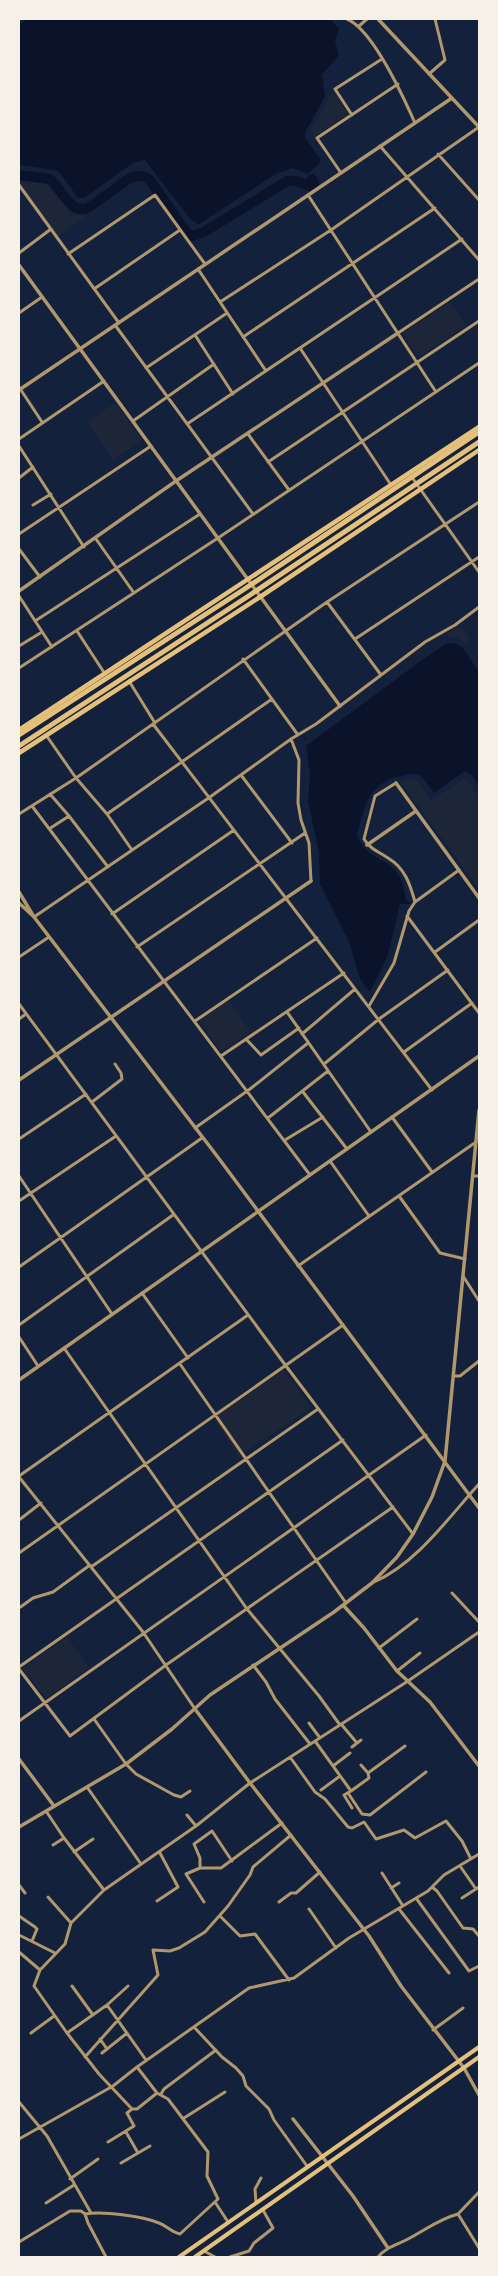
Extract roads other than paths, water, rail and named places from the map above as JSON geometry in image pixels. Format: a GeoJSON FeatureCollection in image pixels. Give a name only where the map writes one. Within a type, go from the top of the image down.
{"type":"FeatureCollection","features":[{"type":"Feature","properties":{"kind":"highway"},"geometry":{"type":"LineString","coordinates":[[19,730],[410,474],[479,427]]}},
{"type":"Feature","properties":{"kind":"highway"},"geometry":{"type":"LineString","coordinates":[[19,735],[236,594],[479,432]]}},
{"type":"Feature","properties":{"kind":"highway"},"geometry":{"type":"LineString","coordinates":[[19,746],[248,597],[479,442]]}},
{"type":"Feature","properties":{"kind":"highway"},"geometry":{"type":"LineString","coordinates":[[19,753],[260,596],[479,450]]}},
{"type":"Feature","properties":{"kind":"main road"},"geometry":{"type":"LineString","coordinates":[[179,2257],[479,2047]]}},
{"type":"Feature","properties":{"kind":"main road"},"geometry":{"type":"LineString","coordinates":[[195,2257],[479,2057]]}},
{"type":"Feature","properties":{"kind":"street"},"geometry":{"type":"LineString","coordinates":[[347,19],[360,26],[382,58],[398,84],[415,122]]}},
{"type":"Feature","properties":{"kind":"street"},"geometry":{"type":"LineString","coordinates":[[360,26],[367,19]]}},
{"type":"Feature","properties":{"kind":"street"},"geometry":{"type":"LineString","coordinates":[[220,302],[331,230],[438,154],[479,127],[378,19]]}},
{"type":"Feature","properties":{"kind":"street"},"geometry":{"type":"LineString","coordinates":[[429,74],[445,60],[435,19]]}},
{"type":"Feature","properties":{"kind":"street"},"geometry":{"type":"LineString","coordinates":[[352,115],[335,89],[382,58]]}},
{"type":"Feature","properties":{"kind":"street"},"geometry":{"type":"LineString","coordinates":[[341,173],[317,138],[398,84]]}},
{"type":"Feature","properties":{"kind":"street"},"geometry":{"type":"LineString","coordinates":[[42,422],[19,389],[452,98]]}},
{"type":"Feature","properties":{"kind":"street"},"geometry":{"type":"LineString","coordinates":[[380,146],[479,260]]}},
{"type":"Feature","properties":{"kind":"street"},"geometry":{"type":"LineString","coordinates":[[438,154],[479,200]]}},
{"type":"Feature","properties":{"kind":"street"},"geometry":{"type":"LineString","coordinates":[[19,185],[94,289],[146,368],[253,514]]}},
{"type":"Feature","properties":{"kind":"street"},"geometry":{"type":"LineString","coordinates":[[68,254],[155,195],[205,264]]}},
{"type":"Feature","properties":{"kind":"street"},"geometry":{"type":"LineString","coordinates":[[308,195],[436,392]]}},
{"type":"Feature","properties":{"kind":"street"},"geometry":{"type":"LineString","coordinates":[[243,337],[354,264],[435,208]]}},
{"type":"Feature","properties":{"kind":"street"},"geometry":{"type":"LineString","coordinates":[[19,253],[50,229]]}},
{"type":"Feature","properties":{"kind":"street"},"geometry":{"type":"LineString","coordinates":[[94,289],[180,230]]}},
{"type":"Feature","properties":{"kind":"street"},"geometry":{"type":"LineString","coordinates":[[188,424],[462,239]]}},
{"type":"Feature","properties":{"kind":"street"},"geometry":{"type":"LineString","coordinates":[[19,265],[340,706]]}},
{"type":"Feature","properties":{"kind":"street"},"geometry":{"type":"LineString","coordinates":[[198,270],[266,371]]}},
{"type":"Feature","properties":{"kind":"street"},"geometry":{"type":"LineString","coordinates":[[19,591],[96,539],[176,481],[479,279]]}},
{"type":"Feature","properties":{"kind":"street"},"geometry":{"type":"LineString","coordinates":[[19,313],[42,297]]}},
{"type":"Feature","properties":{"kind":"street"},"geometry":{"type":"LineString","coordinates":[[146,368],[227,313]]}},
{"type":"Feature","properties":{"kind":"street"},"geometry":{"type":"LineString","coordinates":[[268,462],[479,321]]}},
{"type":"Feature","properties":{"kind":"street"},"geometry":{"type":"LineString","coordinates":[[195,335],[233,394]]}},
{"type":"Feature","properties":{"kind":"street"},"geometry":{"type":"LineString","coordinates":[[300,348],[391,486]]}},
{"type":"Feature","properties":{"kind":"street"},"geometry":{"type":"LineString","coordinates":[[19,668],[218,538],[479,363]]}},
{"type":"Feature","properties":{"kind":"street"},"geometry":{"type":"LineString","coordinates":[[133,421],[214,364]]}},
{"type":"Feature","properties":{"kind":"street"},"geometry":{"type":"LineString","coordinates":[[19,439],[104,381]]}},
{"type":"Feature","properties":{"kind":"street"},"geometry":{"type":"LineString","coordinates":[[248,434],[289,490]]}},
{"type":"Feature","properties":{"kind":"street"},"geometry":{"type":"LineString","coordinates":[[19,446],[84,547]]}},
{"type":"Feature","properties":{"kind":"street"},"geometry":{"type":"LineString","coordinates":[[19,534],[151,446]]}},
{"type":"Feature","properties":{"kind":"street"},"geometry":{"type":"LineString","coordinates":[[19,478],[33,467]]}},
{"type":"Feature","properties":{"kind":"street"},"geometry":{"type":"LineString","coordinates":[[410,474],[479,572]]}},
{"type":"Feature","properties":{"kind":"street"},"geometry":{"type":"LineString","coordinates":[[34,506],[51,494]]}},
{"type":"Feature","properties":{"kind":"street"},"geometry":{"type":"LineString","coordinates":[[19,814],[76,778],[285,630],[479,502]]}},
{"type":"Feature","properties":{"kind":"street"},"geometry":{"type":"LineString","coordinates":[[35,621],[200,514]]}},
{"type":"Feature","properties":{"kind":"street"},"geometry":{"type":"LineString","coordinates":[[96,539],[134,593]]}},
{"type":"Feature","properties":{"kind":"street"},"geometry":{"type":"LineString","coordinates":[[19,548],[40,577]]}},
{"type":"Feature","properties":{"kind":"street"},"geometry":{"type":"LineString","coordinates":[[355,639],[479,557]]}},
{"type":"Feature","properties":{"kind":"street"},"geometry":{"type":"LineString","coordinates":[[19,596],[52,647]]}},
{"type":"Feature","properties":{"kind":"street"},"geometry":{"type":"LineString","coordinates":[[327,602],[381,675]]}},
{"type":"Feature","properties":{"kind":"street"},"geometry":{"type":"LineString","coordinates":[[34,917],[210,797],[479,607]]}},
{"type":"Feature","properties":{"kind":"street"},"geometry":{"type":"LineString","coordinates":[[77,631],[105,674]]}},
{"type":"Feature","properties":{"kind":"street"},"geometry":{"type":"LineString","coordinates":[[19,646],[42,632]]}},
{"type":"Feature","properties":{"kind":"street"},"geometry":{"type":"LineString","coordinates":[[243,659],[298,735]]}},
{"type":"Feature","properties":{"kind":"street"},"geometry":{"type":"LineString","coordinates":[[128,681],[154,723],[432,1090]]}},
{"type":"Feature","properties":{"kind":"street"},"geometry":{"type":"LineString","coordinates":[[108,814],[272,699]]}},
{"type":"Feature","properties":{"kind":"street"},"geometry":{"type":"LineString","coordinates":[[46,735],[76,778],[108,814],[132,850]]}},
{"type":"Feature","properties":{"kind":"street"},"geometry":{"type":"LineString","coordinates":[[19,1080],[311,881],[310,854],[298,802],[299,760],[291,739]]}},
{"type":"Feature","properties":{"kind":"street"},"geometry":{"type":"LineString","coordinates":[[241,775],[292,842]]}},
{"type":"Feature","properties":{"kind":"street"},"geometry":{"type":"LineString","coordinates":[[415,902],[404,872],[389,858],[367,845],[363,834],[373,800],[380,791],[396,783],[479,898]]}},
{"type":"Feature","properties":{"kind":"street"},"geometry":{"type":"LineString","coordinates":[[50,794],[108,867]]}},
{"type":"Feature","properties":{"kind":"street"},"geometry":{"type":"LineString","coordinates":[[32,806],[137,947],[222,1056],[310,1175]]}},
{"type":"Feature","properties":{"kind":"street"},"geometry":{"type":"LineString","coordinates":[[367,845],[416,812]]}},
{"type":"Feature","properties":{"kind":"street"},"geometry":{"type":"LineString","coordinates":[[49,829],[69,816]]}},
{"type":"Feature","properties":{"kind":"street"},"geometry":{"type":"LineString","coordinates":[[112,914],[234,830]]}},
{"type":"Feature","properties":{"kind":"street"},"geometry":{"type":"LineString","coordinates":[[137,947],[305,833]]}},
{"type":"Feature","properties":{"kind":"street"},"geometry":{"type":"LineString","coordinates":[[369,1006],[394,963],[408,916],[415,902],[459,870]]}},
{"type":"Feature","properties":{"kind":"street"},"geometry":{"type":"LineString","coordinates":[[19,892],[34,917],[258,1211],[479,1508]]}},
{"type":"Feature","properties":{"kind":"street"},"geometry":{"type":"LineString","coordinates":[[19,903],[34,917]]}},
{"type":"Feature","properties":{"kind":"street"},"geometry":{"type":"LineString","coordinates":[[408,916],[479,1013]]}},
{"type":"Feature","properties":{"kind":"street"},"geometry":{"type":"LineString","coordinates":[[435,952],[479,920]]}},
{"type":"Feature","properties":{"kind":"street"},"geometry":{"type":"LineString","coordinates":[[19,957],[49,937]]}},
{"type":"Feature","properties":{"kind":"street"},"geometry":{"type":"LineString","coordinates":[[195,1021],[317,938]]}},
{"type":"Feature","properties":{"kind":"street"},"geometry":{"type":"LineString","coordinates":[[324,1064],[379,1019],[448,970]]}},
{"type":"Feature","properties":{"kind":"street"},"geometry":{"type":"LineString","coordinates":[[222,1056],[344,974]]}},
{"type":"Feature","properties":{"kind":"street"},"geometry":{"type":"LineString","coordinates":[[302,1034],[355,989]]}},
{"type":"Feature","properties":{"kind":"street"},"geometry":{"type":"LineString","coordinates":[[19,1004],[201,1252],[413,1534]]}},
{"type":"Feature","properties":{"kind":"street"},"geometry":{"type":"LineString","coordinates":[[404,1052],[472,1004]]}},
{"type":"Feature","properties":{"kind":"street"},"geometry":{"type":"LineString","coordinates":[[287,1012],[372,1132]]}},
{"type":"Feature","properties":{"kind":"street"},"geometry":{"type":"LineString","coordinates":[[19,1019],[26,1014]]}},
{"type":"Feature","properties":{"kind":"street"},"geometry":{"type":"LineString","coordinates":[[246,1039],[261,1055],[298,1028]]}},
{"type":"Feature","properties":{"kind":"street"},"geometry":{"type":"LineString","coordinates":[[195,1128],[308,1043]]}},
{"type":"Feature","properties":{"kind":"street"},"geometry":{"type":"LineString","coordinates":[[19,1380],[479,1056]]}},
{"type":"Feature","properties":{"kind":"street"},"geometry":{"type":"LineString","coordinates":[[92,1102],[122,1079],[121,1073],[115,1064]]}},
{"type":"Feature","properties":{"kind":"street"},"geometry":{"type":"LineString","coordinates":[[268,1118],[328,1071]]}},
{"type":"Feature","properties":{"kind":"street"},"geometry":{"type":"LineString","coordinates":[[303,1092],[347,1149]]}},
{"type":"Feature","properties":{"kind":"street"},"geometry":{"type":"LineString","coordinates":[[19,1139],[86,1094]]}},
{"type":"Feature","properties":{"kind":"street"},"geometry":{"type":"LineString","coordinates":[[19,1827],[126,1764],[196,1709],[210,1694],[345,1604],[372,1583],[397,1556],[413,1534],[432,1498],[445,1461],[479,1110]]}},
{"type":"Feature","properties":{"kind":"street"},"geometry":{"type":"LineString","coordinates":[[285,1140],[323,1117]]}},
{"type":"Feature","properties":{"kind":"street"},"geometry":{"type":"LineString","coordinates":[[392,1117],[432,1172]]}},
{"type":"Feature","properties":{"kind":"street"},"geometry":{"type":"LineString","coordinates":[[19,1201],[116,1136]]}},
{"type":"Feature","properties":{"kind":"street"},"geometry":{"type":"LineString","coordinates":[[19,1267],[202,1138]]}},
{"type":"Feature","properties":{"kind":"street"},"geometry":{"type":"LineString","coordinates":[[298,1266],[476,1142]]}},
{"type":"Feature","properties":{"kind":"street"},"geometry":{"type":"LineString","coordinates":[[330,1161],[369,1216]]}},
{"type":"Feature","properties":{"kind":"street"},"geometry":{"type":"LineString","coordinates":[[19,1176],[112,1314]]}},
{"type":"Feature","properties":{"kind":"street"},"geometry":{"type":"LineString","coordinates":[[473,1176],[479,1176]]}},
{"type":"Feature","properties":{"kind":"street"},"geometry":{"type":"LineString","coordinates":[[399,1196],[440,1253],[465,1259]]}},
{"type":"Feature","properties":{"kind":"street"},"geometry":{"type":"LineString","coordinates":[[19,1325],[174,1215]]}},
{"type":"Feature","properties":{"kind":"street"},"geometry":{"type":"LineString","coordinates":[[463,1276],[479,1301]]}},
{"type":"Feature","properties":{"kind":"street"},"geometry":{"type":"LineString","coordinates":[[142,1293],[188,1358]]}},
{"type":"Feature","properties":{"kind":"street"},"geometry":{"type":"LineString","coordinates":[[248,1315],[19,1477],[143,1632],[196,1709],[250,1783],[364,1930],[401,1986],[433,2030],[464,2068],[479,2095]]}},
{"type":"Feature","properties":{"kind":"street"},"geometry":{"type":"LineString","coordinates":[[19,1553],[343,1325]]}},
{"type":"Feature","properties":{"kind":"street"},"geometry":{"type":"LineString","coordinates":[[19,1337],[38,1366]]}},
{"type":"Feature","properties":{"kind":"street"},"geometry":{"type":"LineString","coordinates":[[64,1348],[247,1609],[280,1647],[357,1743]]}},
{"type":"Feature","properties":{"kind":"street"},"geometry":{"type":"LineString","coordinates":[[454,1376],[460,1376],[479,1361]]}},
{"type":"Feature","properties":{"kind":"street"},"geometry":{"type":"LineString","coordinates":[[180,1364],[214,1416],[317,1561],[345,1604],[397,1671],[430,1702],[479,1766]]}},
{"type":"Feature","properties":{"kind":"street"},"geometry":{"type":"LineString","coordinates":[[19,1608],[33,1598],[53,1592],[318,1409]]}},
{"type":"Feature","properties":{"kind":"street"},"geometry":{"type":"LineString","coordinates":[[19,1721],[143,1632],[426,1435]]}},
{"type":"Feature","properties":{"kind":"street"},"geometry":{"type":"LineString","coordinates":[[343,1440],[116,1598],[19,1668],[70,1736],[166,1665],[393,1507]]}},
{"type":"Feature","properties":{"kind":"street"},"geometry":{"type":"LineString","coordinates":[[372,1583],[388,1576],[416,1553],[479,1484]]}},
{"type":"Feature","properties":{"kind":"street"},"geometry":{"type":"LineString","coordinates":[[19,1520],[41,1504]]}},
{"type":"Feature","properties":{"kind":"street"},"geometry":{"type":"LineString","coordinates":[[452,1593],[479,1622]]}},
{"type":"Feature","properties":{"kind":"street"},"geometry":{"type":"LineString","coordinates":[[379,1648],[417,1620]]}},
{"type":"Feature","properties":{"kind":"street"},"geometry":{"type":"LineString","coordinates":[[156,2093],[137,2110],[132,2109],[113,2086],[85,2057],[54,2016],[34,1986],[40,1970],[65,1944],[71,1923],[104,1890],[141,1864],[160,1853],[250,1783],[408,1681],[479,1632]]}},
{"type":"Feature","properties":{"kind":"street"},"geometry":{"type":"LineString","coordinates":[[397,1671],[420,1653]]}},
{"type":"Feature","properties":{"kind":"street"},"geometry":{"type":"LineString","coordinates":[[253,1665],[266,1682],[275,1699],[310,1744]]}},
{"type":"Feature","properties":{"kind":"street"},"geometry":{"type":"LineString","coordinates":[[94,1719],[126,1764],[145,1780],[181,1797],[190,1791]]}},
{"type":"Feature","properties":{"kind":"street"},"geometry":{"type":"LineString","coordinates":[[309,1723],[320,1738]]}},
{"type":"Feature","properties":{"kind":"street"},"geometry":{"type":"LineString","coordinates":[[352,1747],[361,1740]]}},
{"type":"Feature","properties":{"kind":"street"},"geometry":{"type":"LineString","coordinates":[[315,1741],[340,1776],[362,1814],[370,1815],[426,1772]]}},
{"type":"Feature","properties":{"kind":"street"},"geometry":{"type":"LineString","coordinates":[[368,1773],[405,1746]]}},
{"type":"Feature","properties":{"kind":"street"},"geometry":{"type":"LineString","coordinates":[[333,1766],[350,1753]]}},
{"type":"Feature","properties":{"kind":"street"},"geometry":{"type":"LineString","coordinates":[[290,1757],[315,1792],[325,1799],[348,1827],[352,1828],[364,1822],[376,1839],[404,1830],[415,1838],[446,1821],[462,1840],[471,1859]]}},
{"type":"Feature","properties":{"kind":"street"},"geometry":{"type":"LineString","coordinates":[[19,1759],[54,1806]]}},
{"type":"Feature","properties":{"kind":"street"},"geometry":{"type":"LineString","coordinates":[[352,1808],[344,1795],[370,1778],[368,1773],[361,1765]]}},
{"type":"Feature","properties":{"kind":"street"},"geometry":{"type":"LineString","coordinates":[[321,1790],[340,1776]]}},
{"type":"Feature","properties":{"kind":"street"},"geometry":{"type":"LineString","coordinates":[[88,1787],[141,1864]]}},
{"type":"Feature","properties":{"kind":"street"},"geometry":{"type":"LineString","coordinates":[[46,1811],[74,1852],[104,1890]]}},
{"type":"Feature","properties":{"kind":"street"},"geometry":{"type":"LineString","coordinates":[[187,1815],[196,1826]]}},
{"type":"Feature","properties":{"kind":"street"},"geometry":{"type":"LineString","coordinates":[[204,1902],[186,1874],[200,1868],[221,1868],[232,1862],[282,1823]]}},
{"type":"Feature","properties":{"kind":"street"},"geometry":{"type":"LineString","coordinates":[[200,1868],[200,1858],[194,1844],[212,1831],[232,1862]]}},
{"type":"Feature","properties":{"kind":"street"},"geometry":{"type":"LineString","coordinates":[[85,2057],[158,1975],[153,1950],[170,1951],[179,1948],[205,1932],[220,1916],[250,1875],[253,1867],[291,1835]]}},
{"type":"Feature","properties":{"kind":"street"},"geometry":{"type":"LineString","coordinates":[[53,1845],[64,1838]]}},
{"type":"Feature","properties":{"kind":"street"},"geometry":{"type":"LineString","coordinates":[[74,1852],[93,1839]]}},
{"type":"Feature","properties":{"kind":"street"},"geometry":{"type":"LineString","coordinates":[[157,1901],[178,1887],[160,1853]]}},
{"type":"Feature","properties":{"kind":"street"},"geometry":{"type":"LineString","coordinates":[[19,2139],[113,2086],[146,2060],[250,1988],[289,1980],[336,1948],[416,1898],[432,1887],[444,1875],[479,1854]]}},
{"type":"Feature","properties":{"kind":"street"},"geometry":{"type":"LineString","coordinates":[[460,1866],[478,1888],[462,1898]]}},
{"type":"Feature","properties":{"kind":"street"},"geometry":{"type":"LineString","coordinates":[[279,1902],[291,1893],[296,1892],[320,1872]]}},
{"type":"Feature","properties":{"kind":"street"},"geometry":{"type":"LineString","coordinates":[[382,1873],[402,1906]]}},
{"type":"Feature","properties":{"kind":"street"},"geometry":{"type":"LineString","coordinates":[[391,1888],[399,1883]]}},
{"type":"Feature","properties":{"kind":"street"},"geometry":{"type":"LineString","coordinates":[[19,1885],[25,1893]]}},
{"type":"Feature","properties":{"kind":"street"},"geometry":{"type":"LineString","coordinates":[[432,1887],[437,1890],[463,1928],[473,1929],[479,1936]]}},
{"type":"Feature","properties":{"kind":"street"},"geometry":{"type":"LineString","coordinates":[[48,1897],[71,1923]]}},
{"type":"Feature","properties":{"kind":"street"},"geometry":{"type":"LineString","coordinates":[[416,1898],[469,1971],[479,1966]]}},
{"type":"Feature","properties":{"kind":"street"},"geometry":{"type":"LineString","coordinates":[[308,1909],[336,1948]]}},
{"type":"Feature","properties":{"kind":"street"},"geometry":{"type":"LineString","coordinates":[[399,1909],[449,1973]]}},
{"type":"Feature","properties":{"kind":"street"},"geometry":{"type":"LineString","coordinates":[[19,1916],[36,1929],[32,1942]]}},
{"type":"Feature","properties":{"kind":"street"},"geometry":{"type":"LineString","coordinates":[[220,1916],[240,1936],[255,1934],[289,1980]]}},
{"type":"Feature","properties":{"kind":"street"},"geometry":{"type":"LineString","coordinates":[[19,1935],[55,1953]]}},
{"type":"Feature","properties":{"kind":"street"},"geometry":{"type":"LineString","coordinates":[[19,1952],[40,1970]]}},
{"type":"Feature","properties":{"kind":"street"},"geometry":{"type":"LineString","coordinates":[[72,1986],[93,2015]]}},
{"type":"Feature","properties":{"kind":"street"},"geometry":{"type":"LineString","coordinates":[[67,2033],[107,2005],[128,1986]]}},
{"type":"Feature","properties":{"kind":"street"},"geometry":{"type":"LineString","coordinates":[[107,2005],[146,2060]]}},
{"type":"Feature","properties":{"kind":"street"},"geometry":{"type":"LineString","coordinates":[[433,2030],[463,2008]]}},
{"type":"Feature","properties":{"kind":"street"},"geometry":{"type":"LineString","coordinates":[[31,2033],[54,2016]]}},
{"type":"Feature","properties":{"kind":"street"},"geometry":{"type":"LineString","coordinates":[[194,2027],[236,2068],[243,2076],[246,2086],[270,2108],[274,2120],[307,2166]]}},
{"type":"Feature","properties":{"kind":"street"},"geometry":{"type":"LineString","coordinates":[[102,2053],[127,2033]]}},
{"type":"Feature","properties":{"kind":"street"},"geometry":{"type":"LineString","coordinates":[[100,2039],[107,2049]]}},
{"type":"Feature","properties":{"kind":"street"},"geometry":{"type":"LineString","coordinates":[[161,2094],[164,2089],[216,2050]]}},
{"type":"Feature","properties":{"kind":"street"},"geometry":{"type":"LineString","coordinates":[[19,2242],[70,2211],[81,2211],[85,2214],[91,2213],[131,2216],[156,2222],[174,2233],[180,2234],[218,2199],[207,2176],[208,2152],[168,2098],[156,2093],[137,2067]]}},
{"type":"Feature","properties":{"kind":"street"},"geometry":{"type":"LineString","coordinates":[[184,2118],[225,2092]]}},
{"type":"Feature","properties":{"kind":"street"},"geometry":{"type":"LineString","coordinates":[[19,2102],[40,2127],[91,2213]]}},
{"type":"Feature","properties":{"kind":"street"},"geometry":{"type":"LineString","coordinates":[[108,2142],[134,2126],[127,2114],[132,2109]]}},
{"type":"Feature","properties":{"kind":"street"},"geometry":{"type":"LineString","coordinates":[[293,2119],[329,2164],[388,2248]]}},
{"type":"Feature","properties":{"kind":"street"},"geometry":{"type":"LineString","coordinates":[[126,2132],[138,2153]]}},
{"type":"Feature","properties":{"kind":"street"},"geometry":{"type":"LineString","coordinates":[[121,2163],[150,2146]]}},
{"type":"Feature","properties":{"kind":"street"},"geometry":{"type":"LineString","coordinates":[[70,2179],[98,2159]]}},
{"type":"Feature","properties":{"kind":"street"},"geometry":{"type":"LineString","coordinates":[[256,2202],[255,2189],[261,2178]]}},
{"type":"Feature","properties":{"kind":"street"},"geometry":{"type":"LineString","coordinates":[[46,2203],[74,2185]]}},
{"type":"Feature","properties":{"kind":"street"},"geometry":{"type":"LineString","coordinates":[[378,2257],[388,2248],[406,2240],[428,2226],[458,2214],[479,2192]]}},
{"type":"Feature","properties":{"kind":"street"},"geometry":{"type":"LineString","coordinates":[[215,2202],[228,2222]]}},
{"type":"Feature","properties":{"kind":"street"},"geometry":{"type":"LineString","coordinates":[[230,2257],[249,2251],[254,2243],[273,2228],[262,2210]]}},
{"type":"Feature","properties":{"kind":"street"},"geometry":{"type":"LineString","coordinates":[[85,2214],[88,2224],[106,2257]]}},
{"type":"Feature","properties":{"kind":"street"},"geometry":{"type":"LineString","coordinates":[[458,2214],[479,2247]]}},
{"type":"Feature","properties":{"kind":"street"},"geometry":{"type":"LineString","coordinates":[[204,2251],[215,2257]]}},
{"type":"Feature","properties":{"kind":"waterway"},"geometry":{"type":"LineString","coordinates":[[19,175],[50,179],[71,204],[76,208],[81,209],[88,208],[130,178],[142,176],[149,179],[187,233],[192,236],[204,232],[287,181],[297,181],[309,186],[314,183],[312,179]]}}]}
